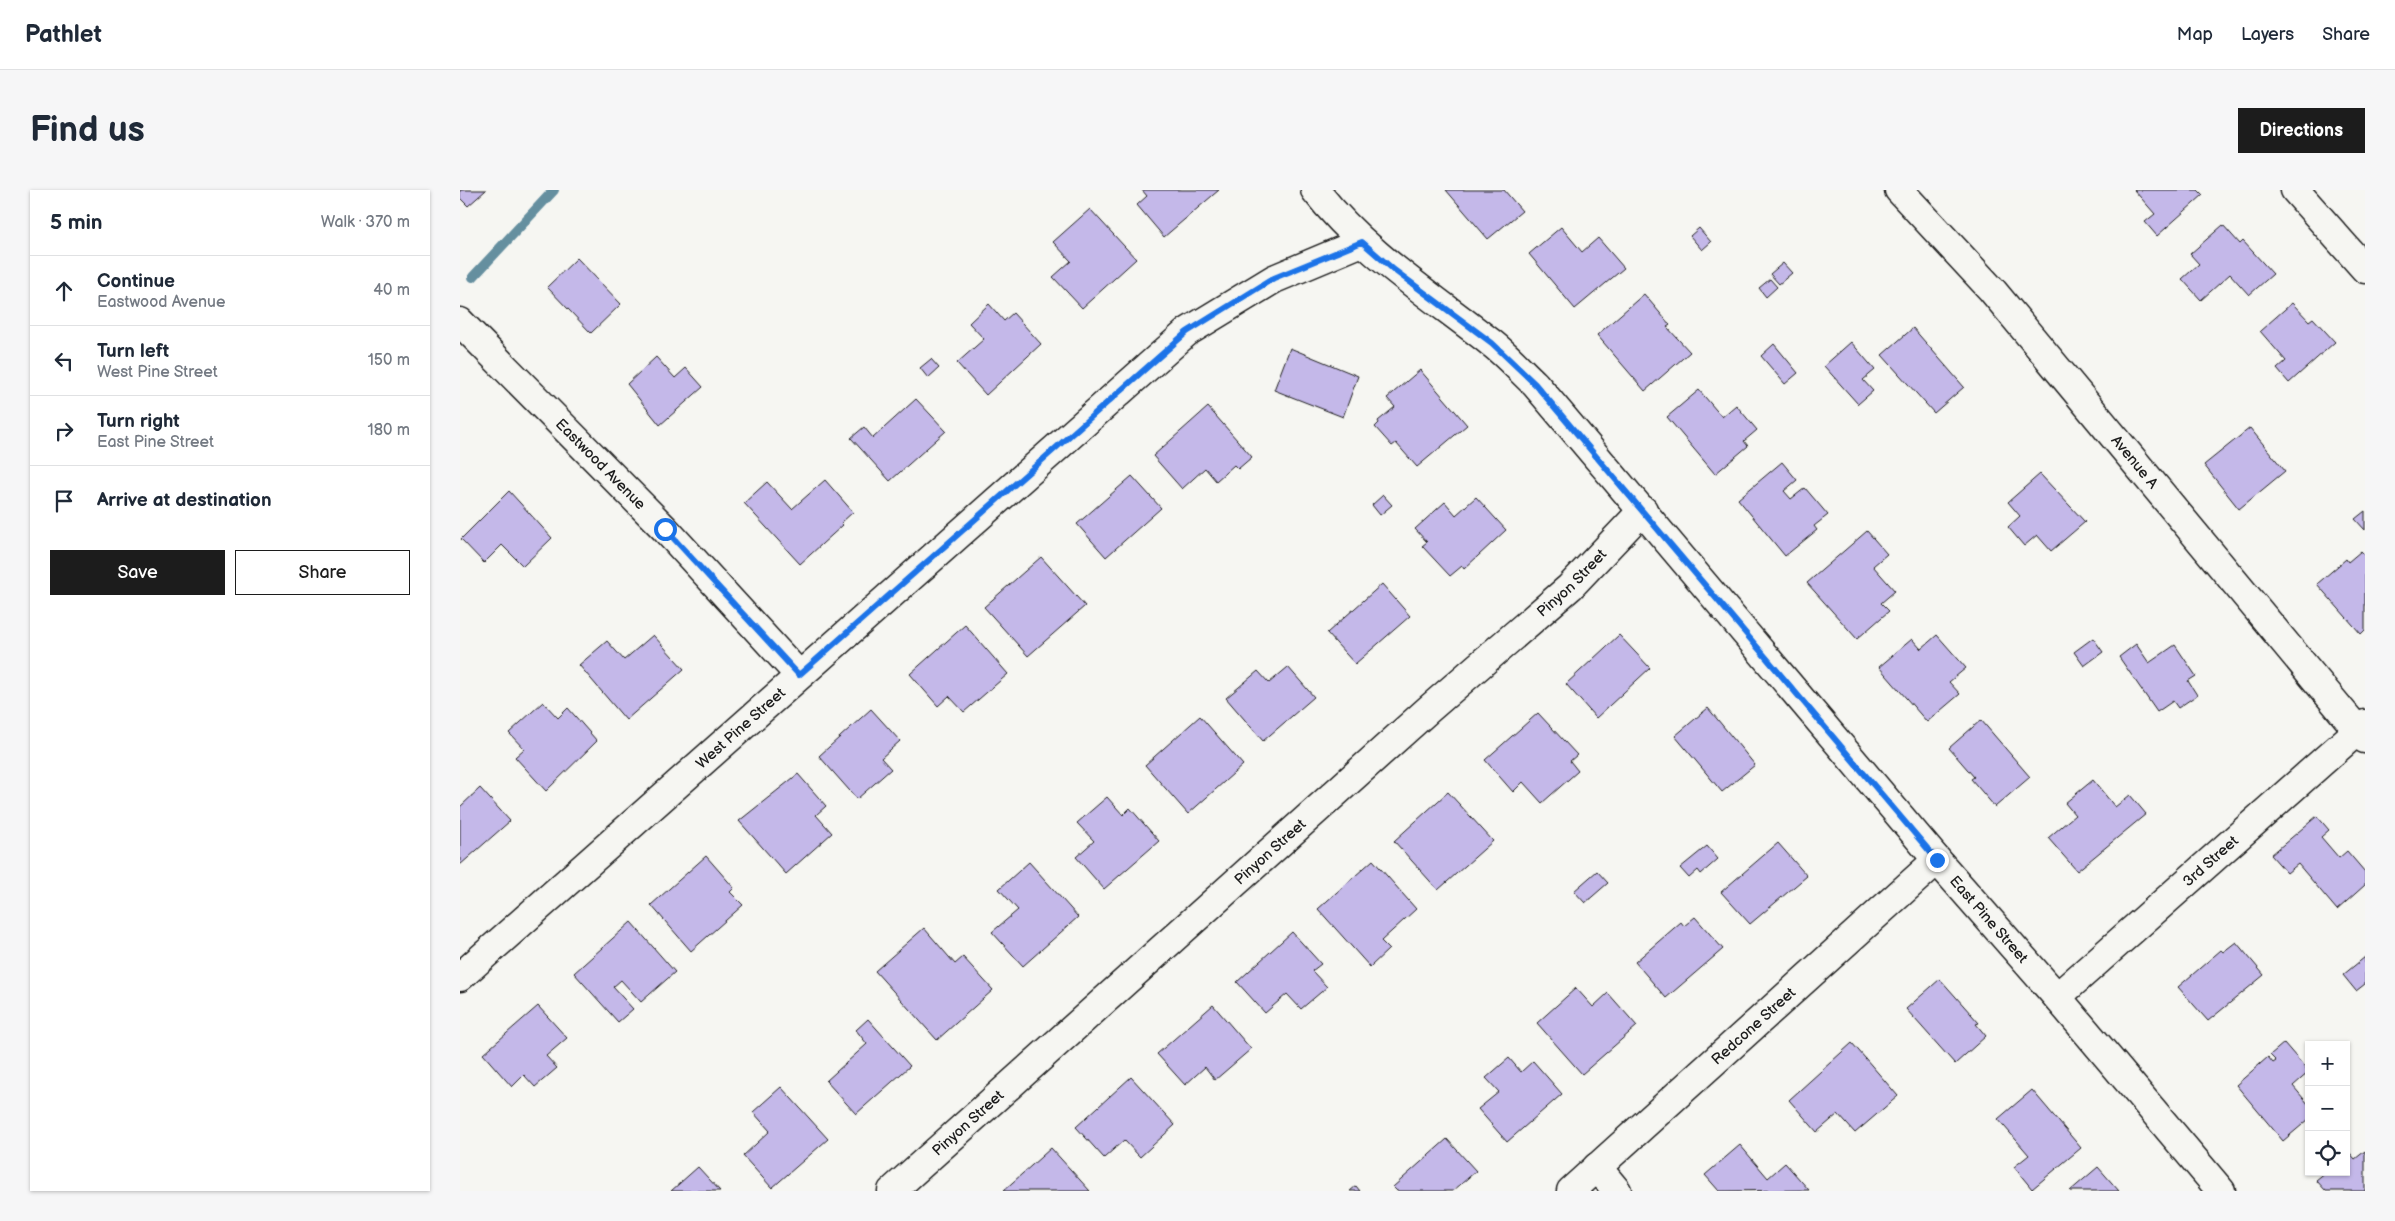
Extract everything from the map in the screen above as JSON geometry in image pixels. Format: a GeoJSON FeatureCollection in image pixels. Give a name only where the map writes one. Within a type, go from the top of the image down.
{"type":"FeatureCollection","features":[{"type":"Feature","properties":{"kind":"street","name":"East Pine Street"},"geometry":{"type":"LineString","coordinates":[[1315,190],[1362,242],[1394,270],[1492,343],[1535,384],[1937,860],[2057,997],[2221,1191]]}},
{"type":"Feature","properties":{"kind":"street","name":"Avenue A"},"geometry":{"type":"LineString","coordinates":[[1899,190],[1992,290],[2363,731]]}},
{"type":"Feature","properties":{"kind":"street"},"geometry":{"type":"LineString","coordinates":[[2295,190],[2365,269]]}},
{"type":"Feature","properties":{"kind":"street","name":"West Pine Street"},"geometry":{"type":"LineString","coordinates":[[460,977],[1187,332],[1274,278],[1362,242]]}},
{"type":"Feature","properties":{"kind":"street","name":"Eastwood Avenue"},"geometry":{"type":"LineString","coordinates":[[460,322],[665,529],[799,675]]}},
{"type":"Feature","properties":{"kind":"street","name":"Pinyon Street"},"geometry":{"type":"LineString","coordinates":[[892,1191],[1428,709],[1570,587],[1643,510]]}},
{"type":"Feature","properties":{"kind":"street","name":"3rd Street"},"geometry":{"type":"LineString","coordinates":[[2057,997],[2363,731]]}},
{"type":"Feature","properties":{"kind":"street","name":"Redcone Street"},"geometry":{"type":"LineString","coordinates":[[1570,1191],[1937,860]]}},
{"type":"Feature","properties":{"kind":"street"},"geometry":{"type":"LineString","coordinates":[[1597,1167],[1618,1191]]}},
{"type":"Feature","properties":{"kind":"building"},"geometry":{"type":"Polygon","coordinates":[[[460,190],[486,190],[468,206],[460,198],[460,190]]]}},
{"type":"Feature","properties":{"kind":"building"},"geometry":{"type":"Polygon","coordinates":[[[1142,190],[1219,190],[1164,237],[1137,205],[1147,196],[1142,190]]]}},
{"type":"Feature","properties":{"kind":"building"},"geometry":{"type":"Polygon","coordinates":[[[1446,190],[1504,190],[1522,211],[1488,239],[1446,190]]]}},
{"type":"Feature","properties":{"kind":"building"},"geometry":{"type":"Polygon","coordinates":[[[2134,190],[2198,190],[2203,195],[2157,236],[2145,222],[2155,214],[2134,190]]]}},
{"type":"Feature","properties":{"kind":"building"},"geometry":{"type":"Polygon","coordinates":[[[1090,209],[1136,259],[1082,308],[1053,277],[1071,261],[1053,242],[1090,209]]]}},
{"type":"Feature","properties":{"kind":"building"},"geometry":{"type":"Polygon","coordinates":[[[2223,225],[2240,244],[2243,241],[2273,274],[2249,295],[2230,274],[2201,300],[2182,279],[2199,264],[2190,254],[2223,225]]]}},
{"type":"Feature","properties":{"kind":"building"},"geometry":{"type":"Polygon","coordinates":[[[1561,227],[1582,252],[1598,238],[1624,268],[1575,309],[1529,254],[1561,227]]]}},
{"type":"Feature","properties":{"kind":"building"},"geometry":{"type":"Polygon","coordinates":[[[1699,228],[1711,242],[1702,250],[1690,236],[1699,228]]]}},
{"type":"Feature","properties":{"kind":"building"},"geometry":{"type":"Polygon","coordinates":[[[577,258],[621,304],[591,333],[547,287],[577,258]]]}},
{"type":"Feature","properties":{"kind":"building"},"geometry":{"type":"Polygon","coordinates":[[[1783,263],[1792,273],[1779,284],[1770,274],[1783,263]]]}},
{"type":"Feature","properties":{"kind":"building"},"geometry":{"type":"Polygon","coordinates":[[[1770,279],[1777,287],[1766,297],[1759,288],[1770,279]]]}},
{"type":"Feature","properties":{"kind":"building"},"geometry":{"type":"Polygon","coordinates":[[[1644,294],[1670,325],[1667,327],[1690,352],[1645,391],[1597,335],[1644,294]]]}},
{"type":"Feature","properties":{"kind":"building"},"geometry":{"type":"Polygon","coordinates":[[[2292,303],[2309,321],[2313,318],[2335,342],[2289,383],[2277,369],[2286,361],[2260,331],[2292,303]]]}},
{"type":"Feature","properties":{"kind":"building"},"geometry":{"type":"Polygon","coordinates":[[[989,304],[1004,321],[1013,313],[1041,344],[986,395],[957,363],[984,339],[969,323],[989,304]]]}},
{"type":"Feature","properties":{"kind":"building"},"geometry":{"type":"Polygon","coordinates":[[[1913,328],[1964,387],[1934,413],[1882,355],[1913,328]]]}},
{"type":"Feature","properties":{"kind":"building"},"geometry":{"type":"Polygon","coordinates":[[[1851,342],[1875,370],[1863,380],[1873,391],[1858,404],[1824,366],[1851,342]]]}},
{"type":"Feature","properties":{"kind":"building"},"geometry":{"type":"Polygon","coordinates":[[[1774,344],[1798,373],[1785,384],[1761,356],[1774,344]]]}},
{"type":"Feature","properties":{"kind":"building"},"geometry":{"type":"Polygon","coordinates":[[[1290,348],[1358,376],[1343,417],[1274,390],[1290,348]]]}},
{"type":"Feature","properties":{"kind":"building"},"geometry":{"type":"Polygon","coordinates":[[[656,357],[675,378],[686,368],[703,387],[660,425],[627,384],[656,357]]]}},
{"type":"Feature","properties":{"kind":"building"},"geometry":{"type":"Polygon","coordinates":[[[931,359],[939,368],[928,378],[920,368],[931,359]]]}},
{"type":"Feature","properties":{"kind":"building"},"geometry":{"type":"Polygon","coordinates":[[[1420,370],[1467,425],[1417,467],[1396,443],[1392,446],[1375,427],[1379,423],[1378,421],[1395,407],[1387,398],[1420,370]]]}},
{"type":"Feature","properties":{"kind":"building"},"geometry":{"type":"Polygon","coordinates":[[[1699,390],[1722,417],[1736,405],[1757,430],[1744,441],[1748,446],[1715,474],[1667,417],[1699,390]]]}},
{"type":"Feature","properties":{"kind":"building"},"geometry":{"type":"Polygon","coordinates":[[[916,399],[946,431],[890,481],[851,438],[864,427],[873,438],[916,399]]]}},
{"type":"Feature","properties":{"kind":"building"},"geometry":{"type":"Polygon","coordinates":[[[1208,407],[1252,457],[1238,469],[1234,465],[1216,481],[1205,468],[1182,489],[1153,456],[1208,407]]]}},
{"type":"Feature","properties":{"kind":"building"},"geometry":{"type":"Polygon","coordinates":[[[2250,428],[2285,471],[2239,509],[2204,465],[2250,428]]]}},
{"type":"Feature","properties":{"kind":"building"},"geometry":{"type":"Polygon","coordinates":[[[1782,462],[1797,480],[1784,491],[1791,499],[1805,488],[1828,515],[1814,526],[1817,530],[1785,556],[1738,499],[1782,462]]]}},
{"type":"Feature","properties":{"kind":"building"},"geometry":{"type":"Polygon","coordinates":[[[2040,474],[2085,522],[2051,551],[2037,535],[2024,546],[2008,527],[2020,516],[2008,502],[2040,474]]]}},
{"type":"Feature","properties":{"kind":"building"},"geometry":{"type":"Polygon","coordinates":[[[1132,476],[1161,508],[1106,557],[1077,524],[1132,476]]]}},
{"type":"Feature","properties":{"kind":"building"},"geometry":{"type":"Polygon","coordinates":[[[825,480],[853,512],[841,523],[843,525],[800,564],[744,503],[767,482],[792,509],[825,480]]]}},
{"type":"Feature","properties":{"kind":"building"},"geometry":{"type":"Polygon","coordinates":[[[509,491],[552,538],[523,566],[502,545],[484,563],[461,539],[509,491]]]}},
{"type":"Feature","properties":{"kind":"building"},"geometry":{"type":"Polygon","coordinates":[[[1383,495],[1392,505],[1380,515],[1372,505],[1383,495]]]}},
{"type":"Feature","properties":{"kind":"building"},"geometry":{"type":"Polygon","coordinates":[[[1476,497],[1506,530],[1464,569],[1462,566],[1450,576],[1422,546],[1427,542],[1415,529],[1445,502],[1456,515],[1476,497]]]}},
{"type":"Feature","properties":{"kind":"building"},"geometry":{"type":"Polygon","coordinates":[[[2365,511],[2365,530],[2355,519],[2365,511]]]}},
{"type":"Feature","properties":{"kind":"building"},"geometry":{"type":"Polygon","coordinates":[[[1867,531],[1887,554],[1873,566],[1895,591],[1881,603],[1889,611],[1857,639],[1807,583],[1867,531]]]}},
{"type":"Feature","properties":{"kind":"building"},"geometry":{"type":"Polygon","coordinates":[[[2361,551],[2365,555],[2365,630],[2361,634],[2317,584],[2346,559],[2348,562],[2361,551]]]}},
{"type":"Feature","properties":{"kind":"building"},"geometry":{"type":"Polygon","coordinates":[[[1041,557],[1085,606],[1028,656],[984,607],[1041,557]]]}},
{"type":"Feature","properties":{"kind":"building"},"geometry":{"type":"Polygon","coordinates":[[[1382,584],[1410,616],[1355,664],[1327,633],[1382,584]]]}},
{"type":"Feature","properties":{"kind":"building"},"geometry":{"type":"Polygon","coordinates":[[[965,625],[1008,674],[964,712],[949,696],[938,706],[910,674],[965,625]]]}},
{"type":"Feature","properties":{"kind":"building"},"geometry":{"type":"Polygon","coordinates":[[[653,635],[684,669],[626,720],[579,665],[607,641],[624,660],[653,635]]]}},
{"type":"Feature","properties":{"kind":"building"},"geometry":{"type":"Polygon","coordinates":[[[1619,635],[1650,668],[1596,718],[1566,684],[1619,635]]]}},
{"type":"Feature","properties":{"kind":"building"},"geometry":{"type":"Polygon","coordinates":[[[1937,635],[1966,668],[1949,682],[1960,694],[1927,722],[1879,667],[1912,639],[1921,649],[1937,635]]]}},
{"type":"Feature","properties":{"kind":"building"},"geometry":{"type":"Polygon","coordinates":[[[2093,638],[2103,652],[2084,666],[2074,652],[2093,638]]]}},
{"type":"Feature","properties":{"kind":"building"},"geometry":{"type":"Polygon","coordinates":[[[2136,644],[2149,663],[2175,645],[2196,676],[2188,681],[2197,695],[2178,708],[2173,701],[2157,712],[2119,657],[2136,644]]]}},
{"type":"Feature","properties":{"kind":"building"},"geometry":{"type":"Polygon","coordinates":[[[1288,667],[1314,697],[1263,741],[1226,698],[1258,671],[1269,683],[1288,667]]]}},
{"type":"Feature","properties":{"kind":"building"},"geometry":{"type":"Polygon","coordinates":[[[543,702],[558,718],[568,708],[597,741],[546,791],[515,757],[524,749],[509,733],[543,702]]]}},
{"type":"Feature","properties":{"kind":"building"},"geometry":{"type":"Polygon","coordinates":[[[1708,708],[1755,765],[1722,792],[1675,736],[1708,708]]]}},
{"type":"Feature","properties":{"kind":"building"},"geometry":{"type":"Polygon","coordinates":[[[871,709],[900,741],[881,758],[891,769],[857,799],[819,756],[871,709]]]}},
{"type":"Feature","properties":{"kind":"building"},"geometry":{"type":"Polygon","coordinates":[[[1538,713],[1577,755],[1570,761],[1578,771],[1542,803],[1523,782],[1513,792],[1485,760],[1538,713]]]}},
{"type":"Feature","properties":{"kind":"building"},"geometry":{"type":"Polygon","coordinates":[[[1200,716],[1243,765],[1188,814],[1145,765],[1200,716]]]}},
{"type":"Feature","properties":{"kind":"building"},"geometry":{"type":"Polygon","coordinates":[[[1981,720],[2030,777],[1995,807],[1971,779],[1974,777],[1949,748],[1981,720]]]}},
{"type":"Feature","properties":{"kind":"building"},"geometry":{"type":"Polygon","coordinates":[[[798,774],[826,806],[816,815],[832,833],[786,874],[739,821],[798,774]]]}},
{"type":"Feature","properties":{"kind":"building"},"geometry":{"type":"Polygon","coordinates":[[[2093,780],[2115,807],[2130,795],[2146,814],[2077,871],[2048,838],[2075,815],[2065,803],[2093,780]]]}},
{"type":"Feature","properties":{"kind":"building"},"geometry":{"type":"Polygon","coordinates":[[[480,788],[510,821],[460,865],[460,807],[480,788]]]}},
{"type":"Feature","properties":{"kind":"building"},"geometry":{"type":"Polygon","coordinates":[[[1448,792],[1493,841],[1438,890],[1394,841],[1448,792]]]}},
{"type":"Feature","properties":{"kind":"building"},"geometry":{"type":"Polygon","coordinates":[[[1107,797],[1123,815],[1130,808],[1159,841],[1104,889],[1076,857],[1094,841],[1077,823],[1107,797]]]}},
{"type":"Feature","properties":{"kind":"building"},"geometry":{"type":"Polygon","coordinates":[[[2317,816],[2329,830],[2321,837],[2339,858],[2347,851],[2365,872],[2365,885],[2337,910],[2298,864],[2287,873],[2271,855],[2317,816]]]}},
{"type":"Feature","properties":{"kind":"building"},"geometry":{"type":"Polygon","coordinates":[[[1778,843],[1807,876],[1750,924],[1721,892],[1778,843]]]}},
{"type":"Feature","properties":{"kind":"building"},"geometry":{"type":"Polygon","coordinates":[[[1707,846],[1718,859],[1701,874],[1698,870],[1689,878],[1680,868],[1707,846]]]}},
{"type":"Feature","properties":{"kind":"building"},"geometry":{"type":"Polygon","coordinates":[[[706,856],[734,888],[730,892],[743,905],[691,951],[651,905],[706,856]]]}},
{"type":"Feature","properties":{"kind":"building"},"geometry":{"type":"Polygon","coordinates":[[[1373,860],[1416,909],[1381,941],[1389,949],[1370,967],[1318,909],[1373,860]]]}},
{"type":"Feature","properties":{"kind":"building"},"geometry":{"type":"Polygon","coordinates":[[[1029,862],[1078,917],[1023,966],[992,932],[1018,910],[999,889],[1029,862]]]}},
{"type":"Feature","properties":{"kind":"building"},"geometry":{"type":"Polygon","coordinates":[[[1597,871],[1608,883],[1585,903],[1574,891],[1597,871]]]}},
{"type":"Feature","properties":{"kind":"building"},"geometry":{"type":"Polygon","coordinates":[[[1695,917],[1723,949],[1666,998],[1635,962],[1681,922],[1684,926],[1695,917]]]}},
{"type":"Feature","properties":{"kind":"building"},"geometry":{"type":"Polygon","coordinates":[[[631,922],[675,972],[641,1002],[621,980],[613,987],[633,1009],[618,1022],[574,973],[631,922]]]}},
{"type":"Feature","properties":{"kind":"building"},"geometry":{"type":"Polygon","coordinates":[[[924,928],[955,964],[963,957],[993,990],[937,1040],[875,971],[924,928]]]}},
{"type":"Feature","properties":{"kind":"building"},"geometry":{"type":"Polygon","coordinates":[[[1292,932],[1321,964],[1312,971],[1327,987],[1301,1009],[1287,994],[1265,1013],[1237,982],[1292,932]]]}},
{"type":"Feature","properties":{"kind":"building"},"geometry":{"type":"Polygon","coordinates":[[[2236,942],[2264,975],[2208,1021],[2178,987],[2221,950],[2223,952],[2236,942]]]}},
{"type":"Feature","properties":{"kind":"building"},"geometry":{"type":"Polygon","coordinates":[[[2365,957],[2365,984],[2356,991],[2343,975],[2365,957]]]}},
{"type":"Feature","properties":{"kind":"building"},"geometry":{"type":"Polygon","coordinates":[[[1940,979],[1979,1023],[1976,1024],[1986,1036],[1955,1064],[1906,1009],[1940,979]]]}},
{"type":"Feature","properties":{"kind":"building"},"geometry":{"type":"Polygon","coordinates":[[[1576,988],[1593,1007],[1608,993],[1637,1026],[1582,1074],[1537,1023],[1576,988]]]}},
{"type":"Feature","properties":{"kind":"building"},"geometry":{"type":"Polygon","coordinates":[[[1213,1005],[1251,1049],[1215,1080],[1205,1067],[1185,1085],[1157,1054],[1213,1005]]]}},
{"type":"Feature","properties":{"kind":"building"},"geometry":{"type":"Polygon","coordinates":[[[538,1006],[567,1038],[546,1056],[557,1068],[535,1087],[524,1075],[512,1087],[483,1054],[538,1006]]]}},
{"type":"Feature","properties":{"kind":"building"},"geometry":{"type":"Polygon","coordinates":[[[868,1019],[910,1066],[856,1114],[826,1081],[867,1044],[856,1030],[868,1019]]]}},
{"type":"Feature","properties":{"kind":"building"},"geometry":{"type":"Polygon","coordinates":[[[1852,1043],[1898,1096],[1855,1133],[1838,1114],[1817,1132],[1789,1100],[1852,1043]]]}},
{"type":"Feature","properties":{"kind":"building"},"geometry":{"type":"Polygon","coordinates":[[[2284,1043],[2305,1067],[2305,1076],[2293,1086],[2305,1100],[2305,1122],[2283,1141],[2236,1085],[2268,1057],[2273,1063],[2276,1061],[2270,1055],[2284,1043]]]}},
{"type":"Feature","properties":{"kind":"building"},"geometry":{"type":"Polygon","coordinates":[[[1509,1058],[1521,1072],[1533,1061],[1562,1094],[1507,1142],[1478,1109],[1499,1092],[1486,1078],[1509,1058]]]}},
{"type":"Feature","properties":{"kind":"building"},"geometry":{"type":"Polygon","coordinates":[[[1131,1077],[1175,1125],[1140,1157],[1124,1140],[1104,1158],[1076,1127],[1131,1077]]]}},
{"type":"Feature","properties":{"kind":"building"},"geometry":{"type":"Polygon","coordinates":[[[781,1087],[828,1139],[772,1188],[743,1156],[770,1131],[753,1112],[781,1087]]]}},
{"type":"Feature","properties":{"kind":"building"},"geometry":{"type":"Polygon","coordinates":[[[2032,1090],[2081,1148],[2032,1189],[2014,1167],[2029,1155],[1998,1119],[2032,1090]]]}},
{"type":"Feature","properties":{"kind":"building"},"geometry":{"type":"Polygon","coordinates":[[[1447,1139],[1476,1171],[1453,1191],[1397,1191],[1393,1187],[1447,1139]]]}},
{"type":"Feature","properties":{"kind":"building"},"geometry":{"type":"Polygon","coordinates":[[[1740,1145],[1768,1178],[1785,1163],[1809,1190],[1719,1191],[1705,1175],[1740,1145]]]}},
{"type":"Feature","properties":{"kind":"building"},"geometry":{"type":"Polygon","coordinates":[[[1051,1148],[1090,1191],[1003,1191],[1051,1148]]]}},
{"type":"Feature","properties":{"kind":"building"},"geometry":{"type":"Polygon","coordinates":[[[2365,1151],[2365,1191],[2326,1191],[2316,1180],[2321,1176],[2350,1176],[2350,1153],[2355,1159],[2365,1151]]]}},
{"type":"Feature","properties":{"kind":"building"},"geometry":{"type":"Polygon","coordinates":[[[698,1167],[720,1191],[671,1191],[698,1167]]]}},
{"type":"Feature","properties":{"kind":"building"},"geometry":{"type":"Polygon","coordinates":[[[2098,1167],[2119,1191],[2070,1191],[2098,1167]]]}},
{"type":"Feature","properties":{"kind":"building"},"geometry":{"type":"Polygon","coordinates":[[[1356,1186],[1360,1191],[1350,1191],[1356,1186]]]}},
{"type":"Feature","properties":{"kind":"waterway"},"geometry":{"type":"LineString","coordinates":[[473,277],[554,190]]}},
{"type":"Feature","properties":{"kind":"route"},"geometry":{"type":"LineString","coordinates":[[665,529],[799,675],[1187,332],[1274,278],[1362,242],[1394,270],[1492,343],[1535,384],[1937,860]]}}]}
